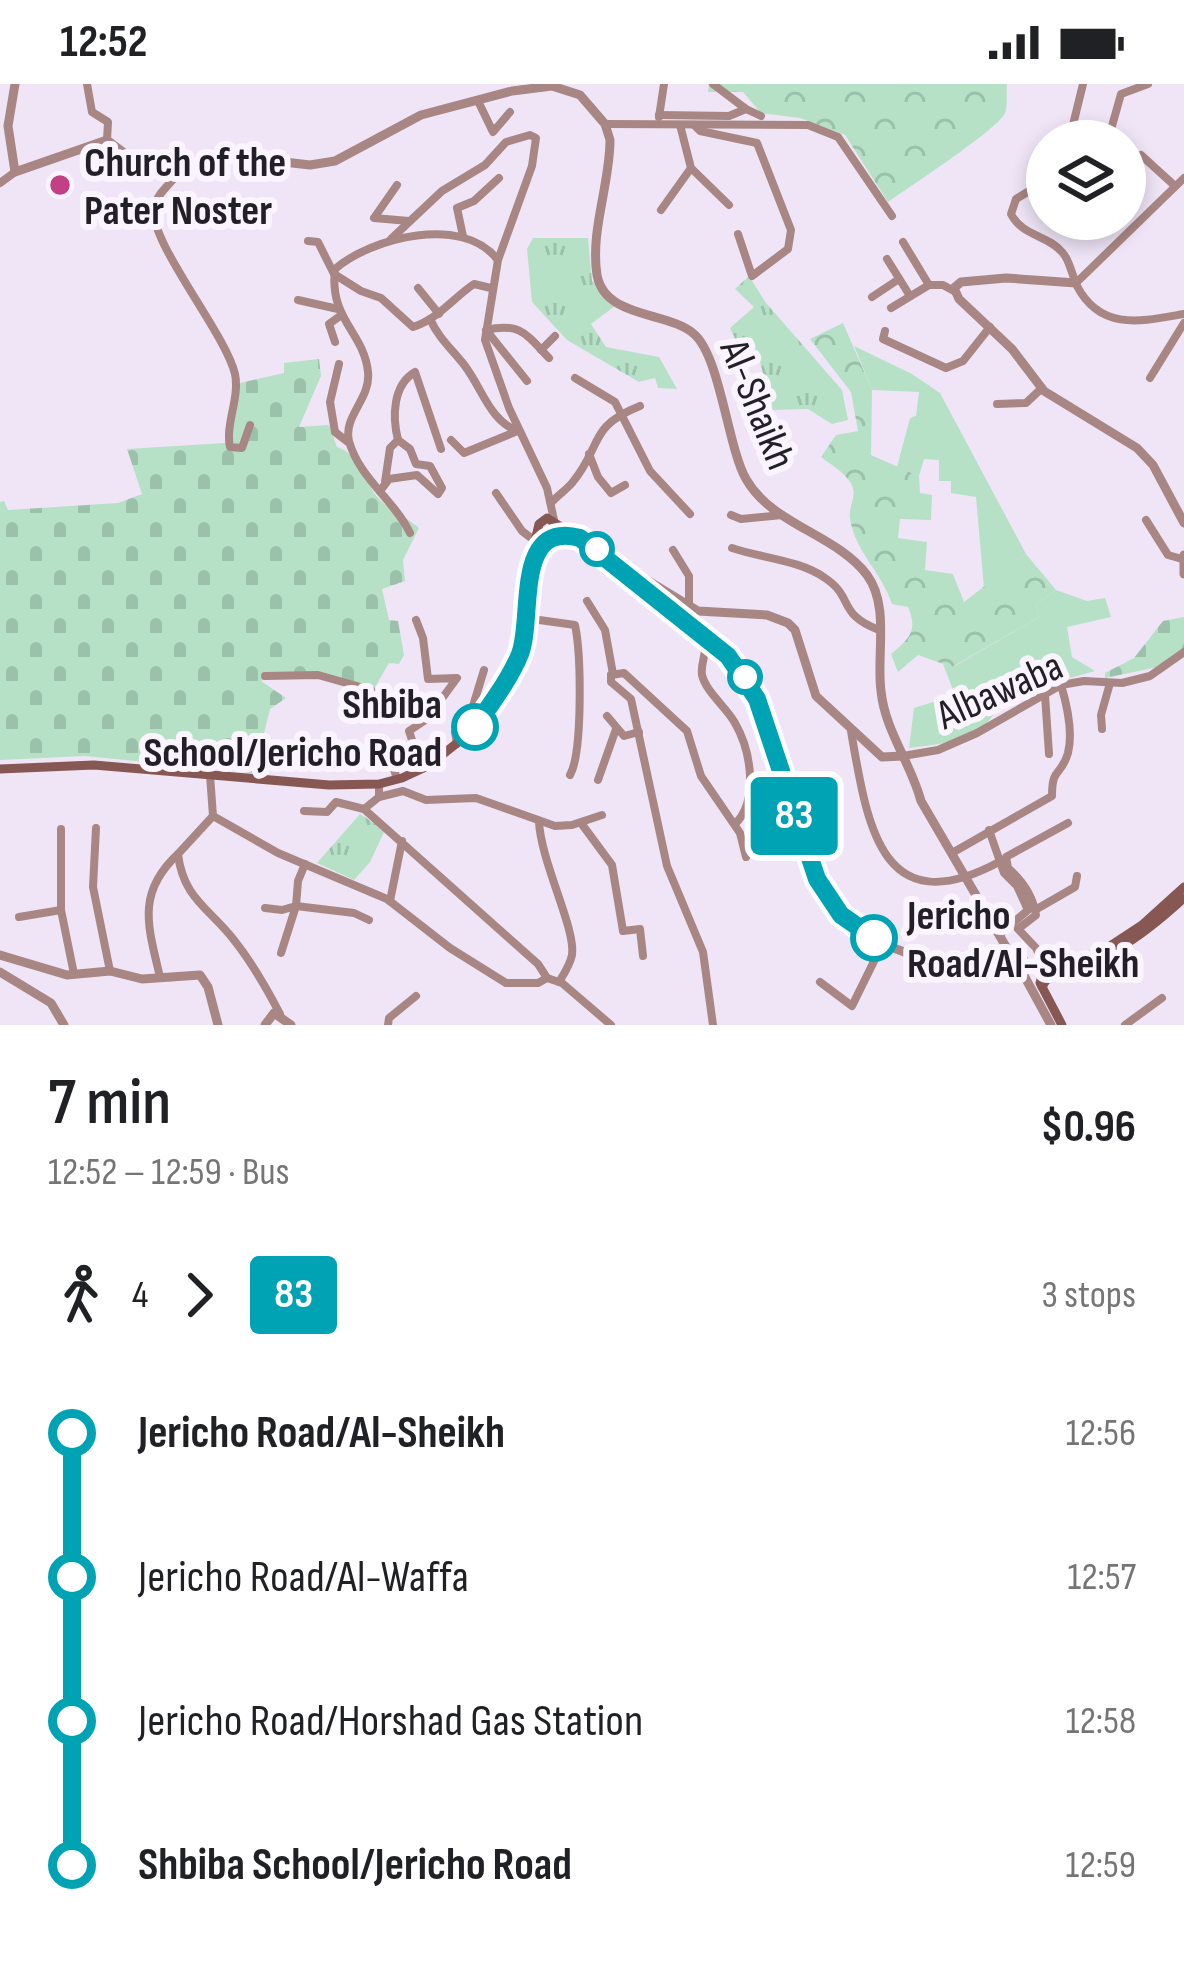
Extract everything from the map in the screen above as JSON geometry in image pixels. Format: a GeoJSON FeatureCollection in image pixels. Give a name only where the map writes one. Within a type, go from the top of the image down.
{"type":"FeatureCollection","features":[{"type":"Feature","properties":{"kind":"main road"},"geometry":{"type":"LineString","coordinates":[[545,538],[552,521]]}},
{"type":"Feature","properties":{"kind":"main road"},"geometry":{"type":"LineString","coordinates":[[0,769],[94,765],[379,790],[428,766],[457,744],[491,704],[521,651],[530,568],[552,521]]}},
{"type":"Feature","properties":{"kind":"main road"},"geometry":{"type":"LineString","coordinates":[[552,521],[596,549],[716,646]]}},
{"type":"Feature","properties":{"kind":"main road"},"geometry":{"type":"LineString","coordinates":[[545,538],[580,538]]}},
{"type":"Feature","properties":{"kind":"main road"},"geometry":{"type":"LineString","coordinates":[[1062,1025],[1040,980],[1047,973],[1084,963],[1142,925],[1184,887]]}},
{"type":"Feature","properties":{"kind":"main road"},"geometry":{"type":"LineString","coordinates":[[1042,987],[1046,980],[1137,940],[1184,898]]}},
{"type":"Feature","properties":{"kind":"street"},"geometry":{"type":"LineString","coordinates":[[15,84],[8,126],[15,172]]}},
{"type":"Feature","properties":{"kind":"street"},"geometry":{"type":"LineString","coordinates":[[87,84],[92,112],[108,122],[106,140]]}},
{"type":"Feature","properties":{"kind":"street"},"geometry":{"type":"LineString","coordinates":[[659,120],[664,84]]}},
{"type":"Feature","properties":{"kind":"street"},"geometry":{"type":"LineString","coordinates":[[712,84],[761,116]]}},
{"type":"Feature","properties":{"kind":"street"},"geometry":{"type":"LineString","coordinates":[[1074,120],[1083,84]]}},
{"type":"Feature","properties":{"kind":"street"},"geometry":{"type":"LineString","coordinates":[[1114,120],[1121,94],[1148,84]]}},
{"type":"Feature","properties":{"kind":"street"},"geometry":{"type":"LineString","coordinates":[[106,140],[130,158],[240,157],[299,166],[335,161],[422,115],[532,86],[579,90],[605,124],[729,116],[746,109]]}},
{"type":"Feature","properties":{"kind":"street"},"geometry":{"type":"LineString","coordinates":[[478,101],[493,132],[510,112]]}},
{"type":"Feature","properties":{"kind":"street"},"geometry":{"type":"LineString","coordinates":[[659,120],[680,125],[808,125],[838,137],[892,216]]}},
{"type":"Feature","properties":{"kind":"street","name":"Al-Shaikh"},"geometry":{"type":"LineString","coordinates":[[605,124],[610,155],[596,247],[598,279],[608,296],[692,332],[700,340],[746,479],[782,514],[838,549],[866,574],[878,600],[880,692],[888,725],[921,801],[1051,1025]]}},
{"type":"Feature","properties":{"kind":"street"},"geometry":{"type":"LineString","coordinates":[[680,125],[691,168],[729,205]]}},
{"type":"Feature","properties":{"kind":"street"},"geometry":{"type":"LineString","coordinates":[[694,125],[700,131],[758,143],[765,154],[791,230],[788,249],[752,275],[738,234]]}},
{"type":"Feature","properties":{"kind":"street"},"geometry":{"type":"LineString","coordinates":[[334,274],[345,260],[391,239],[455,182],[485,165],[506,142],[534,136],[532,166],[497,260],[486,330],[489,358],[551,502],[552,521]]}},
{"type":"Feature","properties":{"kind":"street"},"geometry":{"type":"LineString","coordinates":[[0,183],[15,172],[106,140]]}},
{"type":"Feature","properties":{"kind":"street"},"geometry":{"type":"LineString","coordinates":[[1146,160],[1175,186]]}},
{"type":"Feature","properties":{"kind":"street"},"geometry":{"type":"LineString","coordinates":[[185,161],[181,176],[156,201],[154,214],[172,259],[220,337],[232,367],[236,380],[230,447],[242,448],[250,425]]}},
{"type":"Feature","properties":{"kind":"street"},"geometry":{"type":"LineString","coordinates":[[662,209],[691,168]]}},
{"type":"Feature","properties":{"kind":"street"},"geometry":{"type":"LineString","coordinates":[[463,236],[457,208],[474,201],[499,178]]}},
{"type":"Feature","properties":{"kind":"street"},"geometry":{"type":"LineString","coordinates":[[955,291],[961,282],[1006,278],[1076,283],[1184,178]]}},
{"type":"Feature","properties":{"kind":"street"},"geometry":{"type":"LineString","coordinates":[[397,185],[374,218],[409,221]]}},
{"type":"Feature","properties":{"kind":"street"},"geometry":{"type":"LineString","coordinates":[[1026,193],[1016,199],[1011,214],[1026,231]]}},
{"type":"Feature","properties":{"kind":"street"},"geometry":{"type":"LineString","coordinates":[[391,239],[463,236],[478,240],[497,260]]}},
{"type":"Feature","properties":{"kind":"street"},"geometry":{"type":"LineString","coordinates":[[1042,240],[1060,250],[1076,283],[1108,318],[1184,319]]}},
{"type":"Feature","properties":{"kind":"street"},"geometry":{"type":"LineString","coordinates":[[308,241],[318,242],[334,274],[339,312],[363,353],[369,379],[362,404],[348,424],[349,442]]}},
{"type":"Feature","properties":{"kind":"street"},"geometry":{"type":"LineString","coordinates":[[903,242],[929,285]]}},
{"type":"Feature","properties":{"kind":"street"},"geometry":{"type":"LineString","coordinates":[[887,259],[910,296]]}},
{"type":"Feature","properties":{"kind":"street"},"geometry":{"type":"LineString","coordinates":[[334,274],[381,298],[413,327],[435,316],[474,284],[491,288]]}},
{"type":"Feature","properties":{"kind":"street"},"geometry":{"type":"LineString","coordinates":[[872,297],[899,279]]}},
{"type":"Feature","properties":{"kind":"street"},"geometry":{"type":"LineString","coordinates":[[891,308],[929,285],[955,291],[1028,366],[1042,388],[1137,448],[1153,465],[1184,524]]}},
{"type":"Feature","properties":{"kind":"street"},"geometry":{"type":"LineString","coordinates":[[418,288],[445,345],[465,366],[488,408],[518,432]]}},
{"type":"Feature","properties":{"kind":"street"},"geometry":{"type":"LineString","coordinates":[[298,300],[339,312]]}},
{"type":"Feature","properties":{"kind":"street"},"geometry":{"type":"LineString","coordinates":[[334,342],[329,324],[339,312]]}},
{"type":"Feature","properties":{"kind":"street"},"geometry":{"type":"LineString","coordinates":[[1150,378],[1184,319]]}},
{"type":"Feature","properties":{"kind":"street"},"geometry":{"type":"LineString","coordinates":[[486,330],[510,325],[545,354],[555,336]]}},
{"type":"Feature","properties":{"kind":"street"},"geometry":{"type":"LineString","coordinates":[[885,332],[884,339],[946,368],[963,361],[990,327]]}},
{"type":"Feature","properties":{"kind":"street"},"geometry":{"type":"LineString","coordinates":[[486,330],[527,381]]}},
{"type":"Feature","properties":{"kind":"street"},"geometry":{"type":"LineString","coordinates":[[339,364],[330,402],[335,432],[349,442],[410,533]]}},
{"type":"Feature","properties":{"kind":"street"},"geometry":{"type":"LineString","coordinates":[[386,482],[417,475],[438,494],[442,488],[430,466],[416,464],[410,449],[398,440],[392,412],[405,380],[416,373],[441,449]]}},
{"type":"Feature","properties":{"kind":"street"},"geometry":{"type":"LineString","coordinates":[[575,378],[607,394],[622,413],[650,471],[690,514]]}},
{"type":"Feature","properties":{"kind":"street"},"geometry":{"type":"LineString","coordinates":[[998,404],[1026,404],[1042,388]]}},
{"type":"Feature","properties":{"kind":"street"},"geometry":{"type":"LineString","coordinates":[[551,502],[572,483],[601,429],[640,406]]}},
{"type":"Feature","properties":{"kind":"street"},"geometry":{"type":"LineString","coordinates":[[452,440],[464,453],[518,432]]}},
{"type":"Feature","properties":{"kind":"street"},"geometry":{"type":"LineString","coordinates":[[379,492],[386,482],[390,448],[398,440]]}},
{"type":"Feature","properties":{"kind":"street"},"geometry":{"type":"LineString","coordinates":[[589,454],[611,493],[626,485]]}},
{"type":"Feature","properties":{"kind":"street"},"geometry":{"type":"LineString","coordinates":[[496,494],[528,538],[545,538]]}},
{"type":"Feature","properties":{"kind":"street"},"geometry":{"type":"LineString","coordinates":[[730,515],[741,519],[782,514]]}},
{"type":"Feature","properties":{"kind":"street"},"geometry":{"type":"LineString","coordinates":[[1146,520],[1168,555],[1183,557],[1184,574]]}},
{"type":"Feature","properties":{"kind":"street"},"geometry":{"type":"LineString","coordinates":[[732,548],[811,569],[838,588],[853,617],[879,630]]}},
{"type":"Feature","properties":{"kind":"street"},"geometry":{"type":"LineString","coordinates":[[596,549],[689,607],[718,614],[767,615],[788,623],[795,630],[816,695],[882,757],[903,756]]}},
{"type":"Feature","properties":{"kind":"street"},"geometry":{"type":"LineString","coordinates":[[673,550],[689,576],[689,607]]}},
{"type":"Feature","properties":{"kind":"street"},"geometry":{"type":"LineString","coordinates":[[587,601],[605,630],[611,682],[630,695],[667,866],[703,952],[713,1025]]}},
{"type":"Feature","properties":{"kind":"street"},"geometry":{"type":"LineString","coordinates":[[525,618],[575,625],[580,748],[570,775]]}},
{"type":"Feature","properties":{"kind":"street"},"geometry":{"type":"LineString","coordinates":[[397,779],[389,752],[413,743],[410,731],[428,719],[457,678],[428,679],[416,620]]}},
{"type":"Feature","properties":{"kind":"street"},"geometry":{"type":"LineString","coordinates":[[704,637],[708,649],[704,680],[735,723],[746,752],[748,806],[734,824]]}},
{"type":"Feature","properties":{"kind":"street"},"geometry":{"type":"LineString","coordinates":[[716,646],[757,699],[817,879],[856,933],[881,947],[980,969],[1014,964]]}},
{"type":"Feature","properties":{"kind":"street","name":"Albawaba"},"geometry":{"type":"LineString","coordinates":[[903,756],[938,750],[1061,686],[1150,676],[1184,652]]}},
{"type":"Feature","properties":{"kind":"street"},"geometry":{"type":"LineString","coordinates":[[705,662],[728,656]]}},
{"type":"Feature","properties":{"kind":"street"},"geometry":{"type":"LineString","coordinates":[[457,744],[454,732],[473,706],[484,670]]}},
{"type":"Feature","properties":{"kind":"street"},"geometry":{"type":"LineString","coordinates":[[612,675],[624,673],[687,731],[704,783],[734,824],[746,857]]}},
{"type":"Feature","properties":{"kind":"street"},"geometry":{"type":"LineString","coordinates":[[265,676],[319,675],[371,690]]}},
{"type":"Feature","properties":{"kind":"street"},"geometry":{"type":"LineString","coordinates":[[1102,729],[1110,683]]}},
{"type":"Feature","properties":{"kind":"street"},"geometry":{"type":"LineString","coordinates":[[952,853],[1052,796],[1050,779],[1068,752],[1067,704],[1061,686]]}},
{"type":"Feature","properties":{"kind":"street"},"geometry":{"type":"LineString","coordinates":[[1045,695],[1049,754]]}},
{"type":"Feature","properties":{"kind":"street"},"geometry":{"type":"LineString","coordinates":[[607,716],[624,736],[639,732]]}},
{"type":"Feature","properties":{"kind":"street"},"geometry":{"type":"LineString","coordinates":[[598,780],[616,728]]}},
{"type":"Feature","properties":{"kind":"street"},"geometry":{"type":"LineString","coordinates":[[851,730],[870,817],[896,869],[926,884],[967,879],[999,862]]}},
{"type":"Feature","properties":{"kind":"street"},"geometry":{"type":"LineString","coordinates":[[160,977],[150,932],[149,896],[158,875],[213,816],[210,776]]}},
{"type":"Feature","properties":{"kind":"street"},"geometry":{"type":"LineString","coordinates":[[364,809],[379,790],[403,791],[425,800],[476,798],[555,826],[602,815]]}},
{"type":"Feature","properties":{"kind":"street"},"geometry":{"type":"LineString","coordinates":[[304,812],[327,812],[336,802],[364,809],[538,964],[547,978],[559,982],[611,1025]]}},
{"type":"Feature","properties":{"kind":"street"},"geometry":{"type":"LineString","coordinates":[[213,816],[278,853],[390,902],[506,983],[538,983],[547,978]]}},
{"type":"Feature","properties":{"kind":"street"},"geometry":{"type":"LineString","coordinates":[[539,821],[547,870],[572,940],[572,957],[559,982]]}},
{"type":"Feature","properties":{"kind":"street"},"geometry":{"type":"LineString","coordinates":[[581,823],[612,865],[623,931],[640,929],[644,956]]}},
{"type":"Feature","properties":{"kind":"street"},"geometry":{"type":"LineString","coordinates":[[1047,973],[1036,949],[1018,929],[1036,915],[1006,857],[1067,824]]}},
{"type":"Feature","properties":{"kind":"street"},"geometry":{"type":"LineString","coordinates":[[96,828],[94,886],[110,971]]}},
{"type":"Feature","properties":{"kind":"street"},"geometry":{"type":"LineString","coordinates":[[62,829],[61,910],[74,974]]}},
{"type":"Feature","properties":{"kind":"street"},"geometry":{"type":"LineString","coordinates":[[989,830],[999,862],[1028,910],[999,935]]}},
{"type":"Feature","properties":{"kind":"street"},"geometry":{"type":"LineString","coordinates":[[390,902],[402,841]]}},
{"type":"Feature","properties":{"kind":"street"},"geometry":{"type":"LineString","coordinates":[[178,854],[186,890],[251,963],[291,1025]]}},
{"type":"Feature","properties":{"kind":"street"},"geometry":{"type":"LineString","coordinates":[[280,953],[305,864]]}},
{"type":"Feature","properties":{"kind":"street"},"geometry":{"type":"LineString","coordinates":[[1035,910],[1075,887],[1077,876]]}},
{"type":"Feature","properties":{"kind":"street"},"geometry":{"type":"LineString","coordinates":[[265,908],[296,906],[354,913],[369,920]]}},
{"type":"Feature","properties":{"kind":"street"},"geometry":{"type":"LineString","coordinates":[[19,917],[61,910]]}},
{"type":"Feature","properties":{"kind":"street"},"geometry":{"type":"LineString","coordinates":[[841,915],[904,952]]}},
{"type":"Feature","properties":{"kind":"street"},"geometry":{"type":"LineString","coordinates":[[820,982],[852,1006],[881,947]]}},
{"type":"Feature","properties":{"kind":"street"},"geometry":{"type":"LineString","coordinates":[[0,955],[50,972],[110,971],[142,979],[185,973],[205,979],[218,1025]]}},
{"type":"Feature","properties":{"kind":"street"},"geometry":{"type":"LineString","coordinates":[[0,972],[51,1004],[64,1025]]}},
{"type":"Feature","properties":{"kind":"street"},"geometry":{"type":"LineString","coordinates":[[388,1025],[389,1018],[416,996]]}},
{"type":"Feature","properties":{"kind":"street"},"geometry":{"type":"LineString","coordinates":[[1125,1025],[1162,998]]}},
{"type":"Feature","properties":{"kind":"street"},"geometry":{"type":"LineString","coordinates":[[265,1025],[274,1012],[280,1014]]}},
{"type":"Feature","properties":{"kind":"green space"},"geometry":{"type":"Polygon","coordinates":[[[709,84],[1007,84],[1005,113],[999,121],[888,202],[845,135],[800,118],[761,113],[743,92],[708,92],[709,84]]]}},
{"type":"Feature","properties":{"kind":"green space"},"geometry":{"type":"Polygon","coordinates":[[[533,238],[588,238],[592,281],[619,303],[591,324],[606,347],[659,357],[677,389],[658,388],[655,378],[639,382],[567,340],[532,302],[527,249],[533,238]]]}},
{"type":"Feature","properties":{"kind":"green space"},"geometry":{"type":"Polygon","coordinates":[[[749,276],[766,303],[842,390],[848,420],[832,424],[808,409],[773,410],[757,351],[742,354],[730,328],[754,307],[735,289],[749,276]]]}},
{"type":"Feature","properties":{"kind":"green space"},"geometry":{"type":"Polygon","coordinates":[[[843,323],[872,390],[871,455],[919,476],[920,493],[932,495],[931,520],[900,519],[898,538],[927,542],[925,570],[953,574],[964,602],[1026,554],[1056,590],[1036,605],[1039,617],[952,667],[918,655],[898,672],[891,654],[910,634],[908,607],[892,604],[857,541],[850,518],[854,491],[850,482],[821,457],[836,435],[858,431],[851,392],[810,339],[843,323]]]}},
{"type":"Feature","properties":{"kind":"green space"},"geometry":{"type":"Polygon","coordinates":[[[854,346],[940,393],[1026,554],[984,588],[976,497],[951,493],[951,481],[939,481],[939,460],[924,459],[919,476],[897,467],[910,418],[916,416],[919,392],[872,390],[854,346]]]}},
{"type":"Feature","properties":{"kind":"green space"},"geometry":{"type":"Polygon","coordinates":[[[319,359],[321,376],[299,427],[329,425],[337,447],[356,462],[380,500],[419,528],[403,560],[405,581],[382,589],[389,620],[398,621],[404,655],[399,664],[389,663],[374,689],[304,673],[261,681],[286,698],[270,709],[254,773],[85,756],[0,760],[0,502],[8,510],[118,503],[142,494],[127,449],[230,441],[240,383],[284,373],[284,363],[319,359]]]}},
{"type":"Feature","properties":{"kind":"green space"},"geometry":{"type":"Polygon","coordinates":[[[1056,590],[1087,601],[1105,598],[1111,617],[1067,627],[1072,657],[1095,671],[1051,683],[1002,705],[985,725],[947,743],[909,748],[914,708],[955,695],[943,664],[953,667],[1039,617],[1036,605],[1056,590]]]}},
{"type":"Feature","properties":{"kind":"green space"},"geometry":{"type":"Polygon","coordinates":[[[1184,617],[1184,648],[1158,667],[1105,678],[1105,673],[1134,658],[1163,621],[1184,617]]]}},
{"type":"Feature","properties":{"kind":"green space"},"geometry":{"type":"Polygon","coordinates":[[[360,814],[385,830],[370,862],[354,880],[317,863],[360,814]]]}},
{"type":"Feature","properties":{"kind":"bus line","name":"83"},"geometry":{"type":"LineString","coordinates":[[475,727],[521,651],[530,568],[537,552],[549,540],[566,535],[580,538],[728,656],[745,676],[757,699],[817,879],[841,915],[874,938]]}},
{"type":"Feature","properties":{"kind":"place","name":"Church of the Pater Noster"},"geometry":{"type":"Point","coordinates":[60,185]}},
{"type":"Feature","properties":{"kind":"place","name":"Shbiba School/Jericho Road"},"geometry":{"type":"Point","coordinates":[475,727]}},
{"type":"Feature","properties":{"kind":"place","name":"Jericho Road/Al-Sheikh"},"geometry":{"type":"Point","coordinates":[874,938]}}]}
